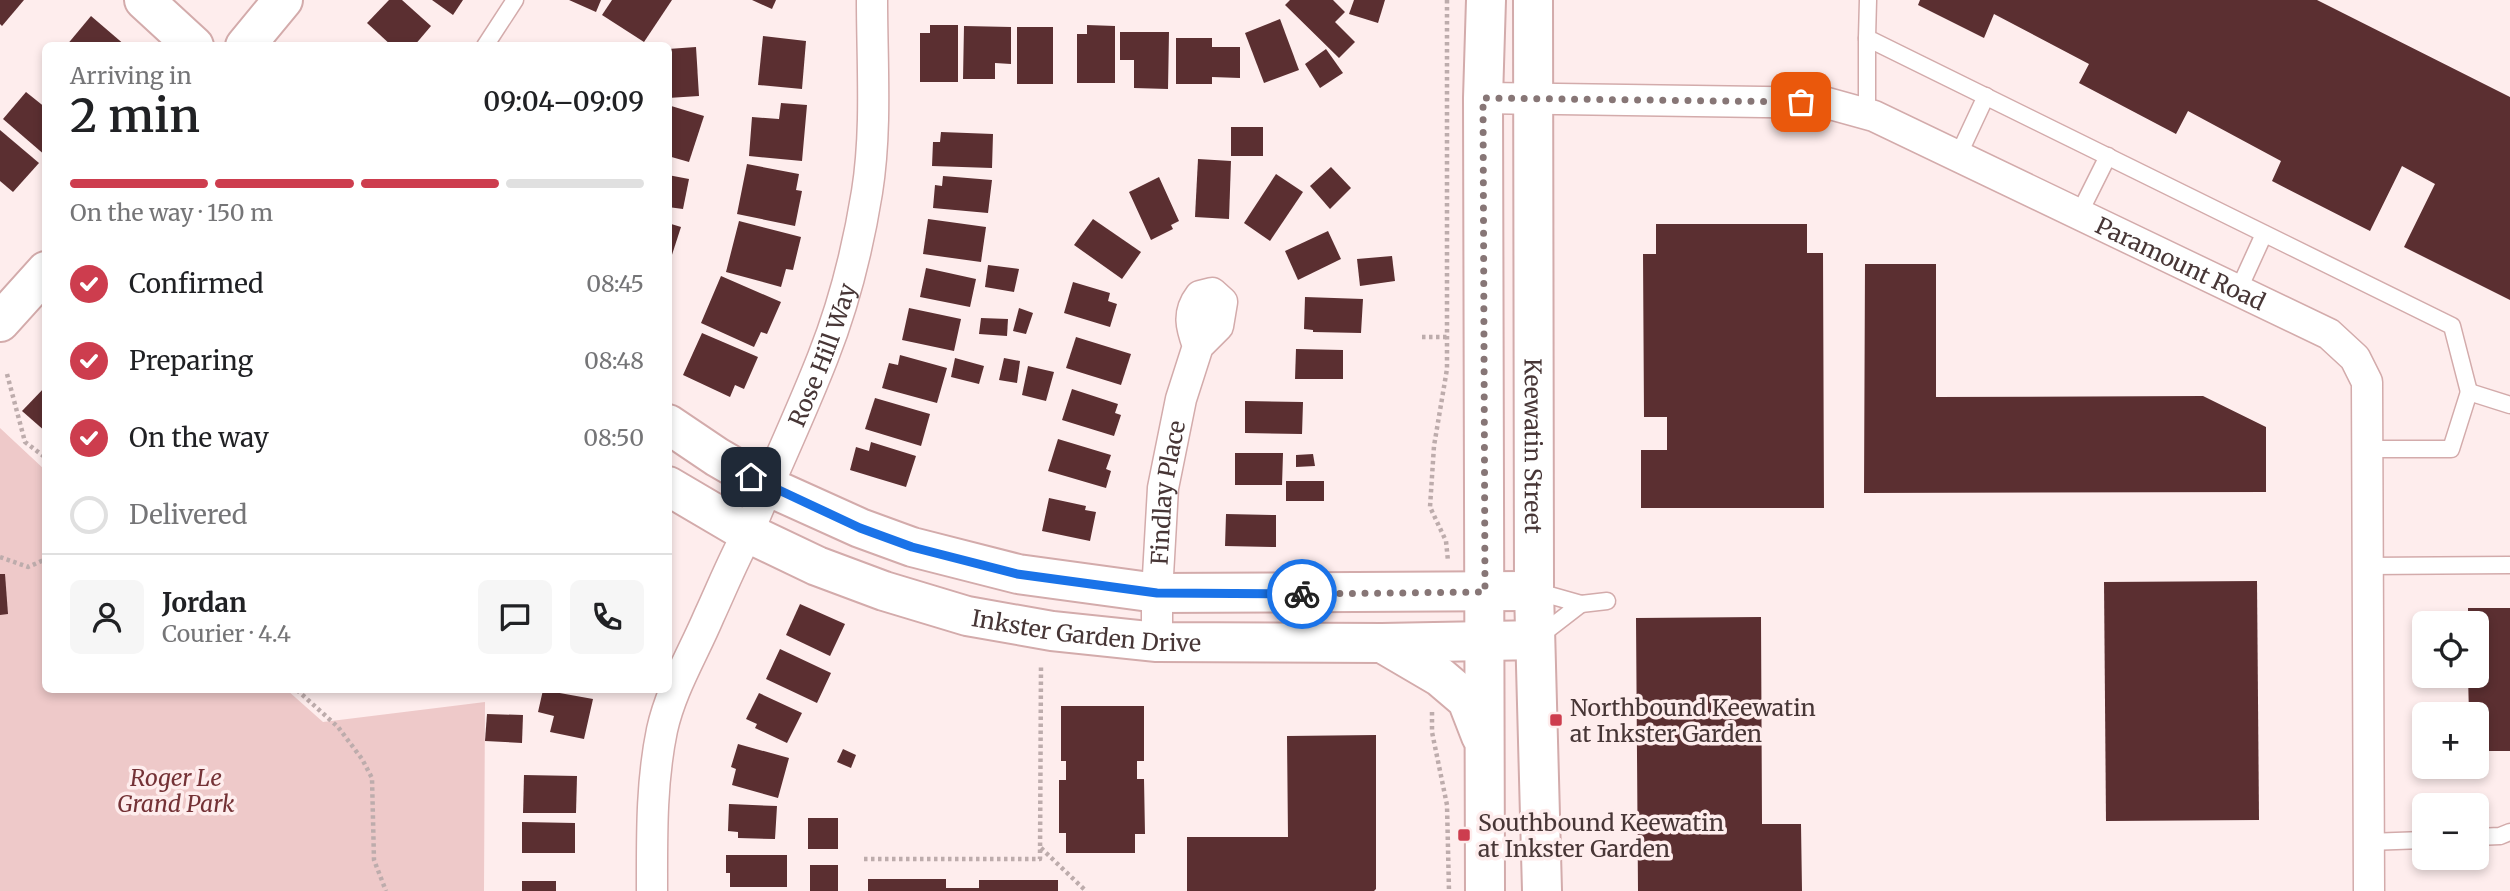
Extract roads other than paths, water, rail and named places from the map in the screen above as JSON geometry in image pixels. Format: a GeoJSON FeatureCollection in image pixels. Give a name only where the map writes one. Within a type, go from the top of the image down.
{"type":"FeatureCollection","features":[{"type":"Feature","properties":{"kind":"street"},"geometry":{"type":"LineString","coordinates":[[144,0],[190,42]]}},
{"type":"Feature","properties":{"kind":"street"},"geometry":{"type":"LineString","coordinates":[[248,42],[283,0]]}},
{"type":"Feature","properties":{"kind":"street","name":"Rose Hill Way"},"geometry":{"type":"LineString","coordinates":[[652,891],[653,797],[663,728],[681,674],[748,533],[824,355],[844,298],[856,251],[867,189],[871,142],[872,0]]}},
{"type":"Feature","properties":{"kind":"street"},"geometry":{"type":"LineString","coordinates":[[1485,891],[1483,98],[1486,0]]}},
{"type":"Feature","properties":{"kind":"street","name":"Keewatin Street"},"geometry":{"type":"LineString","coordinates":[[1533,0],[1534,591],[1542,891]]}},
{"type":"Feature","properties":{"kind":"street","name":"Paramount Road"},"geometry":{"type":"LineString","coordinates":[[1483,98],[1827,103],[1867,114],[2329,334],[2355,358],[2367,382],[2368,891]]}},
{"type":"Feature","properties":{"kind":"street"},"geometry":{"type":"LineString","coordinates":[[0,322],[42,275]]}},
{"type":"Feature","properties":{"kind":"street","name":"Findlay Place"},"geometry":{"type":"LineString","coordinates":[[1157,642],[1163,488],[1181,399],[1198,346]]}},
{"type":"Feature","properties":{"kind":"street","name":"Inkster Garden Drive"},"geometry":{"type":"LineString","coordinates":[[672,427],[767,486],[860,528],[912,547],[1017,574],[1157,593],[1534,591]]}},
{"type":"Feature","properties":{"kind":"street","name":"Inkster Garden Drive"},"geometry":{"type":"LineString","coordinates":[[672,488],[748,533],[817,566],[884,592],[967,616],[1052,631],[1157,642],[1382,643],[1535,640]]}},
{"type":"Feature","properties":{"kind":"street"},"geometry":{"type":"LineString","coordinates":[[1382,643],[1440,677],[1467,700],[1484,743]]}},
{"type":"Feature","properties":{"kind":"lane"},"geometry":{"type":"LineString","coordinates":[[488,42],[515,0]]}},
{"type":"Feature","properties":{"kind":"lane"},"geometry":{"type":"LineString","coordinates":[[1867,114],[1868,0]]}},
{"type":"Feature","properties":{"kind":"lane"},"geometry":{"type":"LineString","coordinates":[[1867,38],[2452,326],[2469,392],[2451,449],[2367,449]]}},
{"type":"Feature","properties":{"kind":"lane"},"geometry":{"type":"LineString","coordinates":[[1958,156],[1986,96]]}},
{"type":"Feature","properties":{"kind":"lane"},"geometry":{"type":"LineString","coordinates":[[2079,214],[2108,156]]}},
{"type":"Feature","properties":{"kind":"lane"},"geometry":{"type":"LineString","coordinates":[[2238,290],[2264,234]]}},
{"type":"Feature","properties":{"kind":"lane"},"geometry":{"type":"LineString","coordinates":[[2469,392],[2510,405]]}},
{"type":"Feature","properties":{"kind":"lane"},"geometry":{"type":"LineString","coordinates":[[2367,566],[2510,565]]}},
{"type":"Feature","properties":{"kind":"lane"},"geometry":{"type":"LineString","coordinates":[[1534,591],[1581,604],[1607,601]]}},
{"type":"Feature","properties":{"kind":"lane"},"geometry":{"type":"LineString","coordinates":[[1535,640],[1581,604]]}},
{"type":"Feature","properties":{"kind":"lane"},"geometry":{"type":"LineString","coordinates":[[2489,836],[2510,832]]}},
{"type":"Feature","properties":{"kind":"lane"},"geometry":{"type":"LineString","coordinates":[[2368,842],[2412,840]]}},
{"type":"Feature","properties":{"kind":"place","name":"Northbound Keewatin at Inkster Garden"},"geometry":{"type":"Point","coordinates":[1556,720]}},
{"type":"Feature","properties":{"kind":"place","name":"Southbound Keewatin at Inkster Garden"},"geometry":{"type":"Point","coordinates":[1464,835]}},
{"type":"Feature","properties":{"kind":"park label","name":"Roger Le Grand Park"},"geometry":{"type":"Point","coordinates":[176,790]}}]}
